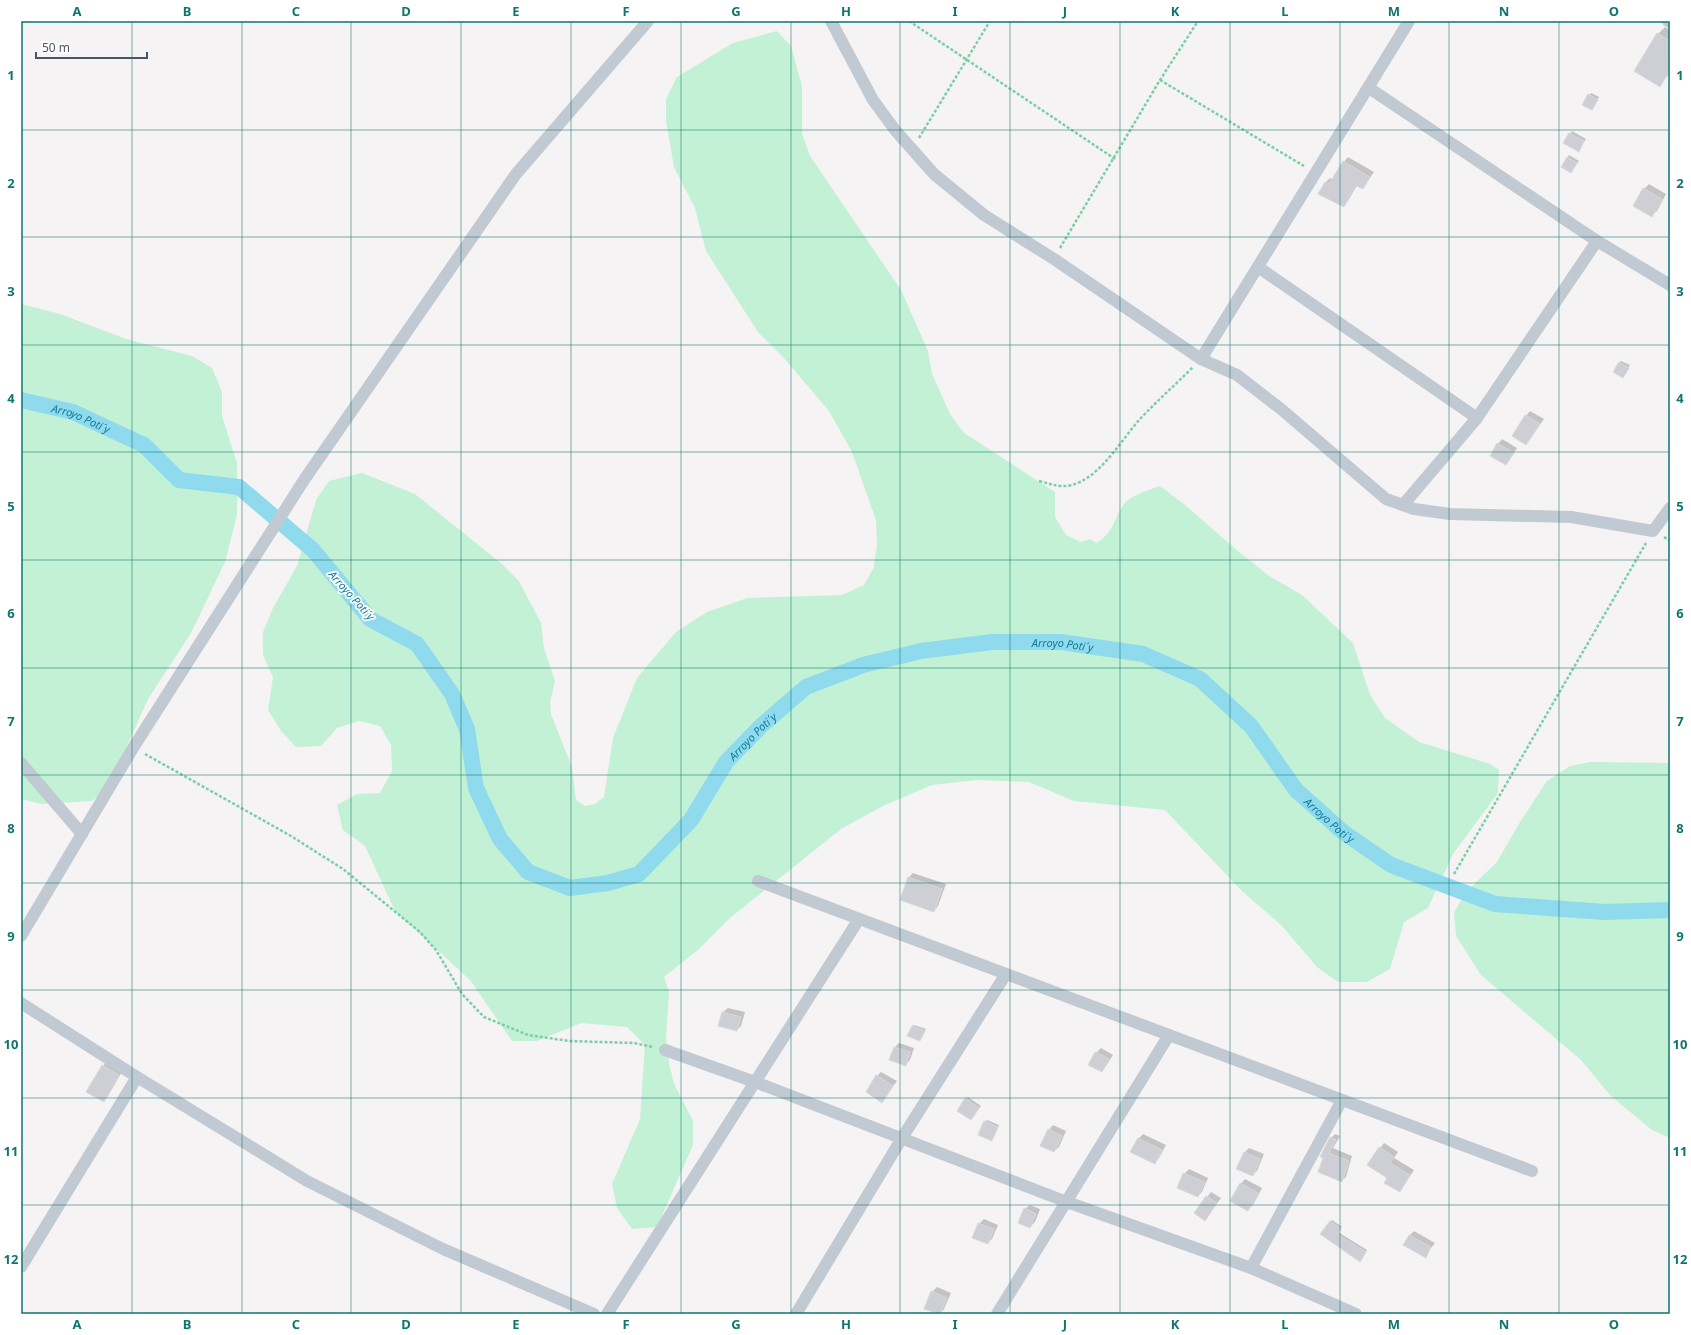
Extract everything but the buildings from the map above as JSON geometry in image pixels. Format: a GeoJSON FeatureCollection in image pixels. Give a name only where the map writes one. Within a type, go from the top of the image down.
{"type":"FeatureCollection","features":[{"type":"Feature","properties":{"kind":"street"},"geometry":{"type":"LineString","coordinates":[[21,936],[134,748],[295,492],[516,174],[648,21]]}},
{"type":"Feature","properties":{"kind":"street"},"geometry":{"type":"LineString","coordinates":[[831,21],[873,100],[895,130],[934,174],[984,215],[1054,258],[1201,359],[1237,375],[1281,409],[1386,499],[1414,510],[1450,514],[1571,517],[1653,531],[1670,508]]}},
{"type":"Feature","properties":{"kind":"street"},"geometry":{"type":"LineString","coordinates":[[1201,359],[1409,21]]}},
{"type":"Feature","properties":{"kind":"street"},"geometry":{"type":"LineString","coordinates":[[1369,88],[1597,241],[1670,285]]}},
{"type":"Feature","properties":{"kind":"street"},"geometry":{"type":"LineString","coordinates":[[1403,505],[1477,418],[1597,241]]}},
{"type":"Feature","properties":{"kind":"street"},"geometry":{"type":"LineString","coordinates":[[1258,267],[1477,418]]}},
{"type":"Feature","properties":{"kind":"street"},"geometry":{"type":"LineString","coordinates":[[21,763],[82,834]]}},
{"type":"Feature","properties":{"kind":"street"},"geometry":{"type":"LineString","coordinates":[[758,881],[1532,1171]]}},
{"type":"Feature","properties":{"kind":"street"},"geometry":{"type":"LineString","coordinates":[[608,1314],[859,919]]}},
{"type":"Feature","properties":{"kind":"street"},"geometry":{"type":"LineString","coordinates":[[796,1314],[902,1138],[1006,974]]}},
{"type":"Feature","properties":{"kind":"street"},"geometry":{"type":"LineString","coordinates":[[21,1003],[137,1077],[307,1181],[443,1249],[594,1314]]}},
{"type":"Feature","properties":{"kind":"street"},"geometry":{"type":"LineString","coordinates":[[997,1314],[1169,1035]]}},
{"type":"Feature","properties":{"kind":"street"},"geometry":{"type":"LineString","coordinates":[[665,1050],[755,1082],[1067,1202],[1251,1268],[1356,1314]]}},
{"type":"Feature","properties":{"kind":"street"},"geometry":{"type":"LineString","coordinates":[[21,1267],[137,1077]]}},
{"type":"Feature","properties":{"kind":"street"},"geometry":{"type":"LineString","coordinates":[[1251,1268],[1342,1100]]}},
{"type":"Feature","properties":{"kind":"path"},"geometry":{"type":"LineString","coordinates":[[909,21],[1115,159]]}},
{"type":"Feature","properties":{"kind":"path"},"geometry":{"type":"LineString","coordinates":[[912,149],[990,21]]}},
{"type":"Feature","properties":{"kind":"path"},"geometry":{"type":"LineString","coordinates":[[1054,258],[1115,159],[1160,80],[1198,21]]}},
{"type":"Feature","properties":{"kind":"path"},"geometry":{"type":"LineString","coordinates":[[1160,80],[1316,174]]}},
{"type":"Feature","properties":{"kind":"path"},"geometry":{"type":"LineString","coordinates":[[1039,481],[1059,487],[1073,484],[1091,475],[1110,456],[1139,420],[1201,359]]}},
{"type":"Feature","properties":{"kind":"path"},"geometry":{"type":"LineString","coordinates":[[1454,874],[1653,531]]}},
{"type":"Feature","properties":{"kind":"path"},"geometry":{"type":"LineString","coordinates":[[134,748],[291,836],[343,869],[420,932],[436,950],[462,994],[484,1017],[528,1035],[569,1041],[634,1043],[665,1050]]}},
{"type":"Feature","properties":{"kind":"green space"},"geometry":{"type":"Polygon","coordinates":[[[777,31],[791,46],[802,86],[802,133],[810,156],[901,290],[928,351],[932,374],[950,414],[964,433],[1055,492],[1055,517],[1066,535],[1081,542],[1090,539],[1097,543],[1110,530],[1125,503],[1139,494],[1160,486],[1185,505],[1269,576],[1302,595],[1353,643],[1370,695],[1385,718],[1419,742],[1490,764],[1499,770],[1498,793],[1453,854],[1428,908],[1404,922],[1390,969],[1367,982],[1338,982],[1317,967],[1282,926],[1242,891],[1165,810],[1074,801],[1029,782],[977,780],[932,785],[883,806],[841,829],[730,918],[699,949],[664,977],[669,992],[666,1037],[669,1063],[674,1084],[693,1121],[693,1145],[657,1227],[632,1229],[617,1208],[612,1184],[640,1119],[645,1045],[627,1027],[581,1023],[537,1041],[512,1041],[470,980],[395,911],[365,846],[343,830],[337,805],[357,794],[380,793],[392,771],[391,745],[380,726],[359,721],[337,728],[321,746],[296,747],[281,731],[268,710],[273,677],[263,655],[263,632],[273,608],[297,566],[316,500],[329,481],[362,473],[415,494],[502,564],[519,581],[541,623],[544,648],[555,681],[550,702],[551,714],[572,767],[576,800],[585,806],[595,804],[604,797],[613,738],[637,678],[676,632],[707,612],[747,598],[842,595],[864,585],[874,567],[877,544],[876,520],[852,452],[829,411],[783,357],[758,332],[706,251],[695,208],[674,167],[666,121],[666,99],[677,77],[733,43],[777,31]]]}},
{"type":"Feature","properties":{"kind":"green space"},"geometry":{"type":"Polygon","coordinates":[[[21,304],[60,314],[126,339],[192,356],[212,368],[222,392],[222,416],[237,463],[237,515],[225,562],[191,633],[148,699],[109,786],[92,801],[42,804],[21,799],[21,304]]]}},
{"type":"Feature","properties":{"kind":"green space"},"geometry":{"type":"Polygon","coordinates":[[[1590,762],[1670,763],[1670,1138],[1652,1130],[1610,1095],[1581,1060],[1481,975],[1456,936],[1454,913],[1465,893],[1497,862],[1520,822],[1547,781],[1570,766],[1590,762]]]}},
{"type":"Feature","properties":{"kind":"waterway","name":"Arroyo Poti´y"},"geometry":{"type":"LineString","coordinates":[[21,400],[73,412],[144,445],[179,480],[239,487],[313,550],[370,619],[417,644],[452,694],[467,729],[476,788],[500,839],[528,872],[570,888],[608,883],[639,874],[691,820],[726,762],[761,726],[806,687],[863,665],[921,651],[992,642],[1061,642],[1143,654],[1200,679],[1251,726],[1296,790],[1343,832],[1391,865],[1495,904],[1605,912],[1670,910]]}}]}
